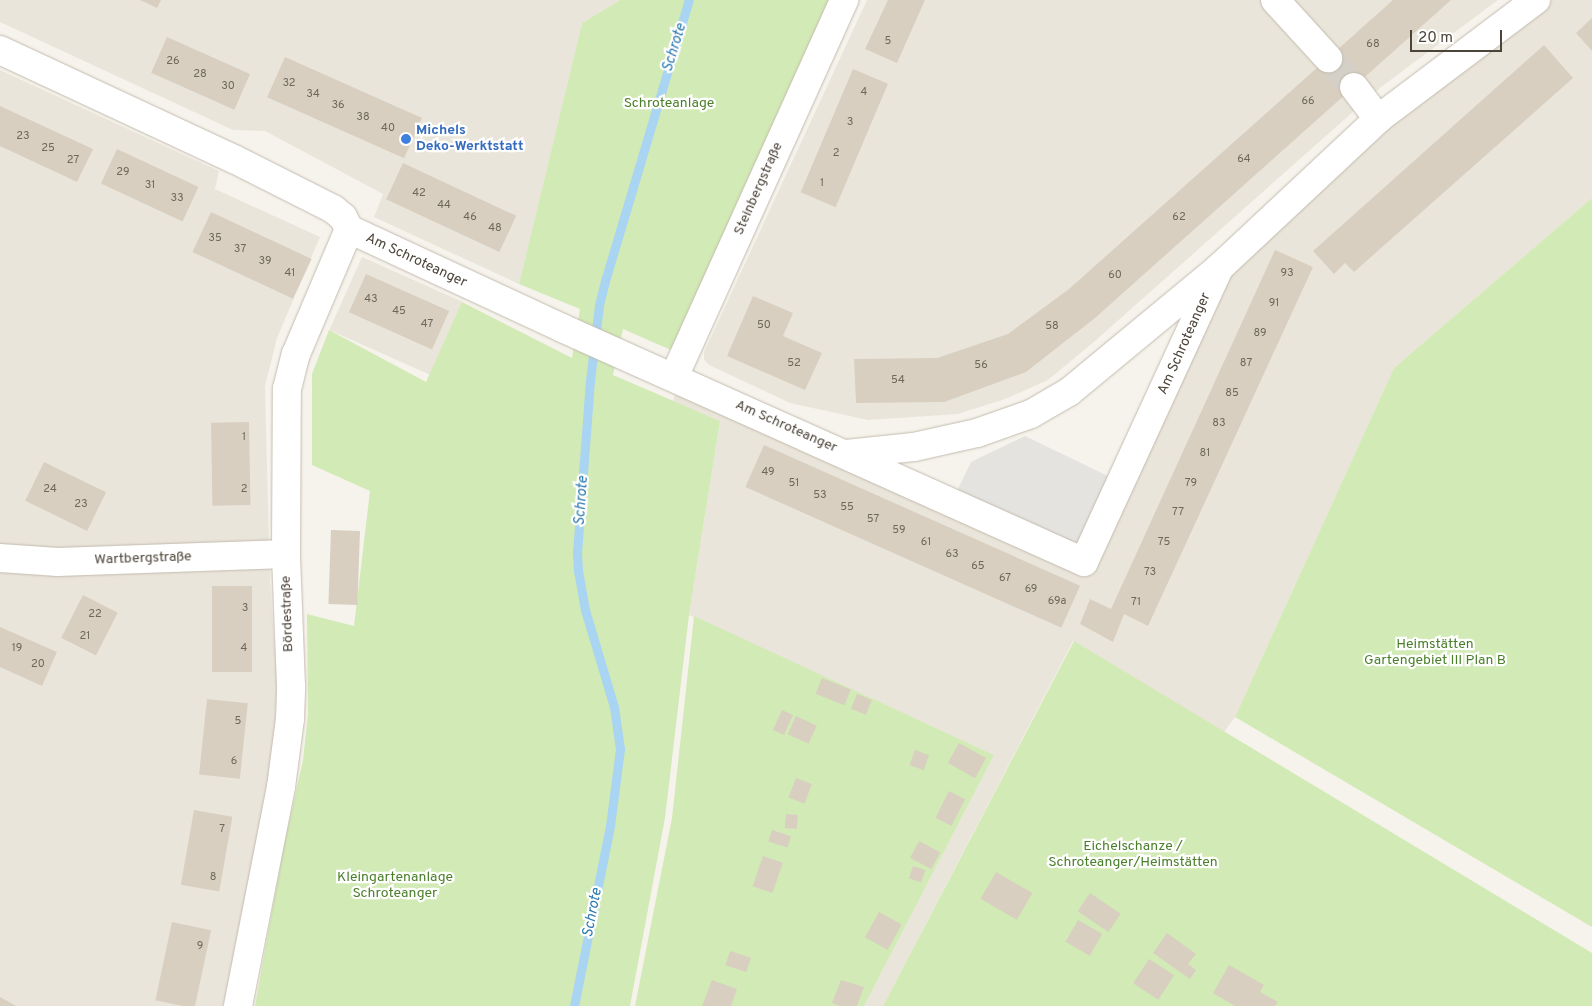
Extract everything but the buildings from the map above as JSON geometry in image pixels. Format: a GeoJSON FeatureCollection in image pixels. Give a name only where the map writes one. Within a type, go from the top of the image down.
{"type":"FeatureCollection","features":[{"type":"Feature","properties":{"kind":"street","name":"Steinbergstraße"},"geometry":{"type":"LineString","coordinates":[[674,377],[844,0]]}},
{"type":"Feature","properties":{"kind":"street"},"geometry":{"type":"LineString","coordinates":[[1275,0],[1328,58]]}},
{"type":"Feature","properties":{"kind":"street","name":"Am Schroteanger"},"geometry":{"type":"LineString","coordinates":[[845,454],[936,443],[977,433],[1031,414],[1087,379],[1219,268],[1378,119],[1536,0]]}},
{"type":"Feature","properties":{"kind":"street","name":"Am Schroteanger"},"geometry":{"type":"LineString","coordinates":[[0,50],[234,159],[333,209],[342,218],[348,229],[573,333],[1084,562],[1219,268]]}},
{"type":"Feature","properties":{"kind":"street"},"geometry":{"type":"LineString","coordinates":[[1354,87],[1378,119]]}},
{"type":"Feature","properties":{"kind":"street","name":"Bördestraße"},"geometry":{"type":"LineString","coordinates":[[238,1006],[286,753],[291,686],[286,554],[287,389],[296,354],[348,229]]}},
{"type":"Feature","properties":{"kind":"street","name":"Wartbergstraße"},"geometry":{"type":"LineString","coordinates":[[0,558],[58,562],[286,554]]}},
{"type":"Feature","properties":{"kind":"shaded area"},"geometry":{"type":"Polygon","coordinates":[[[0,0],[620,0],[582,23],[519,284],[374,217],[383,194],[265,131],[233,130],[0,22],[0,0]]]}},
{"type":"Feature","properties":{"kind":"shaded area"},"geometry":{"type":"Polygon","coordinates":[[[867,0],[1498,0],[1381,87],[1095,341],[1048,380],[1005,399],[958,414],[868,420],[790,403],[709,365],[704,359],[704,352],[867,0]]]}},
{"type":"Feature","properties":{"kind":"shaded area"},"geometry":{"type":"Polygon","coordinates":[[[1551,0],[1592,0],[1592,198],[1394,368],[1235,717],[1224,732],[1073,641],[883,1006],[864,1006],[994,755],[689,615],[720,421],[673,401],[675,394],[1054,563],[1084,574],[1227,277],[1323,179],[1432,91],[1532,17],[1551,0]]]}},
{"type":"Feature","properties":{"kind":"shaded area"},"geometry":{"type":"Polygon","coordinates":[[[0,70],[219,171],[215,189],[320,237],[277,338],[265,386],[270,582],[279,709],[276,743],[223,1006],[0,1006],[0,70]]]}},
{"type":"Feature","properties":{"kind":"shaded area"},"geometry":{"type":"Polygon","coordinates":[[[362,257],[462,302],[430,375],[329,330],[362,257]]]}},
{"type":"Feature","properties":{"kind":"shaded area"},"geometry":{"type":"Polygon","coordinates":[[[1025,436],[1110,477],[1077,547],[956,493],[971,462],[1025,436]]]}},
{"type":"Feature","properties":{"kind":"green space"},"geometry":{"type":"Polygon","coordinates":[[[620,0],[832,0],[671,350],[623,329],[613,375],[720,421],[689,615],[665,818],[630,1006],[255,1006],[283,850],[303,760],[308,714],[307,614],[354,626],[370,491],[312,465],[312,374],[329,330],[426,382],[462,302],[572,358],[580,309],[519,284],[582,23],[620,0]]]}},
{"type":"Feature","properties":{"kind":"green space","name":"Heimstätten Gartengebiet III Plan B"},"geometry":{"type":"Polygon","coordinates":[[[1592,198],[1592,927],[1235,717],[1394,368],[1592,198]]]}},
{"type":"Feature","properties":{"kind":"green space"},"geometry":{"type":"Polygon","coordinates":[[[694,616],[994,755],[864,1006],[635,1006],[672,818],[694,616]]]}},
{"type":"Feature","properties":{"kind":"green space","name":"Eichelschanze / Schroteanger/Heimstätten"},"geometry":{"type":"Polygon","coordinates":[[[1074,641],[1592,953],[1592,1006],[883,1006],[1074,641]]]}},
{"type":"Feature","properties":{"kind":"waterway","name":"Schrote"},"geometry":{"type":"LineString","coordinates":[[574,1006],[610,826],[620,749],[614,707],[585,610],[578,571],[577,553],[590,381],[599,305],[605,281],[689,0]]}},
{"type":"Feature","properties":{"kind":"tunnel"},"geometry":{"type":"LineString","coordinates":[[1328,58],[1354,87]]}},
{"type":"Feature","properties":{"kind":"place","name":"Michels Deko-Werktstatt"},"geometry":{"type":"Point","coordinates":[406,139]}},
{"type":"Feature","properties":{"kind":"park label","name":"Schroteanlage"},"geometry":{"type":"Point","coordinates":[669,104]}},
{"type":"Feature","properties":{"kind":"park label","name":"Kleingartenanlage Schroteanger"},"geometry":{"type":"Point","coordinates":[395,886]}}]}
